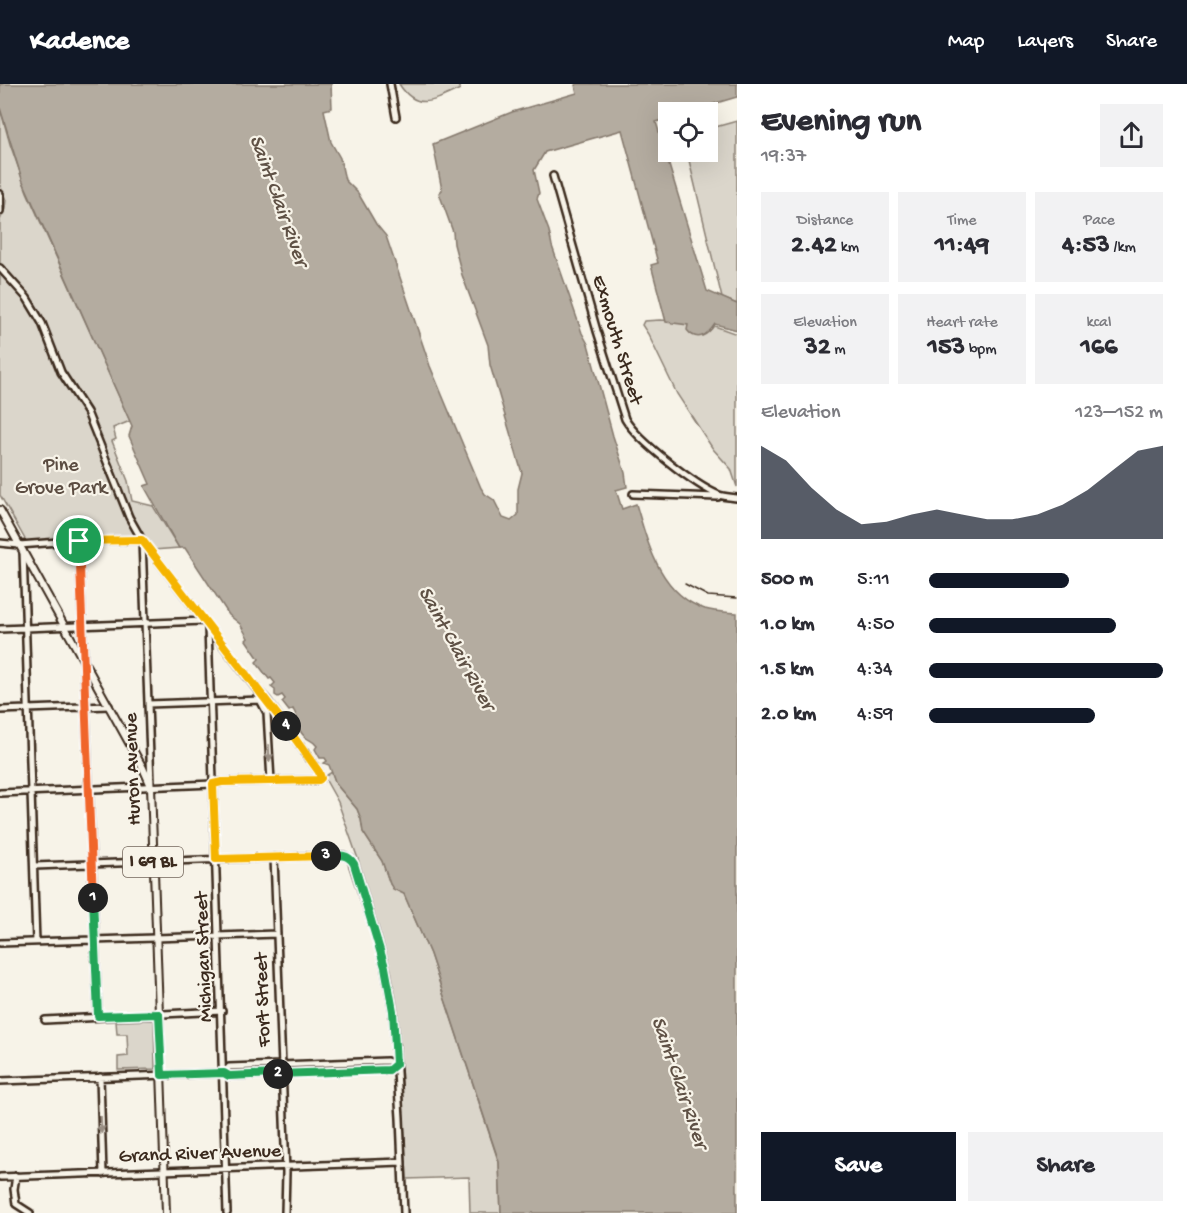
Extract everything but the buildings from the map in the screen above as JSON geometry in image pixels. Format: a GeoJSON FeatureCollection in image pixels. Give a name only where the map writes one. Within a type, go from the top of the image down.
{"type":"FeatureCollection","features":[{"type":"Feature","properties":{"kind":"main road","name":"I 69 BL"},"geometry":{"type":"LineString","coordinates":[[0,510],[151,786]]}},
{"type":"Feature","properties":{"kind":"main road","name":"Huron Avenue"},"geometry":{"type":"LineString","coordinates":[[151,786],[166,1213]]}},
{"type":"Feature","properties":{"kind":"street"},"geometry":{"type":"LineString","coordinates":[[390,84],[396,117]]}},
{"type":"Feature","properties":{"kind":"street","name":"Exmouth Street"},"geometry":{"type":"LineString","coordinates":[[553,177],[625,419],[633,431],[670,463],[712,492],[729,497]]}},
{"type":"Feature","properties":{"kind":"street"},"geometry":{"type":"LineString","coordinates":[[0,194],[1,209]]}},
{"type":"Feature","properties":{"kind":"street"},"geometry":{"type":"LineString","coordinates":[[0,268],[35,310],[61,372],[81,402],[129,517],[142,540],[267,700],[321,778],[319,780],[222,782],[0,793]]}},
{"type":"Feature","properties":{"kind":"street","name":"Exmouth Street"},"geometry":{"type":"LineString","coordinates":[[633,494],[737,498]]}},
{"type":"Feature","properties":{"kind":"street"},"geometry":{"type":"LineString","coordinates":[[0,543],[19,545],[142,540]]}},
{"type":"Feature","properties":{"kind":"street","name":"Huron Avenue"},"geometry":{"type":"LineString","coordinates":[[142,540],[151,786]]}},
{"type":"Feature","properties":{"kind":"street"},"geometry":{"type":"LineString","coordinates":[[79,541],[98,1016]]}},
{"type":"Feature","properties":{"kind":"street"},"geometry":{"type":"LineString","coordinates":[[23,551],[36,942]]}},
{"type":"Feature","properties":{"kind":"street"},"geometry":{"type":"LineString","coordinates":[[0,629],[204,621]]}},
{"type":"Feature","properties":{"kind":"street","name":"Michigan Street"},"geometry":{"type":"LineString","coordinates":[[208,627],[227,1213]]}},
{"type":"Feature","properties":{"kind":"street"},"geometry":{"type":"LineString","coordinates":[[255,687],[267,713],[271,781]]}},
{"type":"Feature","properties":{"kind":"street"},"geometry":{"type":"LineString","coordinates":[[148,704],[261,700]]}},
{"type":"Feature","properties":{"kind":"street"},"geometry":{"type":"LineString","coordinates":[[0,710],[109,706]]}},
{"type":"Feature","properties":{"kind":"street"},"geometry":{"type":"LineString","coordinates":[[34,866],[343,855],[348,858],[354,864],[385,967],[393,1011],[404,1213]]}},
{"type":"Feature","properties":{"kind":"street","name":"Fort Street"},"geometry":{"type":"LineString","coordinates":[[274,857],[285,1213]]}},
{"type":"Feature","properties":{"kind":"street"},"geometry":{"type":"LineString","coordinates":[[0,943],[277,934]]}},
{"type":"Feature","properties":{"kind":"street"},"geometry":{"type":"LineString","coordinates":[[45,1020],[222,1011]]}},
{"type":"Feature","properties":{"kind":"street"},"geometry":{"type":"LineString","coordinates":[[224,1073],[229,1067],[281,1064],[387,1061],[396,1064]]}},
{"type":"Feature","properties":{"kind":"street"},"geometry":{"type":"LineString","coordinates":[[0,1082],[224,1073],[229,1076],[389,1070],[396,1064]]}},
{"type":"Feature","properties":{"kind":"street"},"geometry":{"type":"LineString","coordinates":[[100,1077],[103,1174]]}},
{"type":"Feature","properties":{"kind":"street","name":"Grand River Avenue"},"geometry":{"type":"LineString","coordinates":[[0,1177],[402,1162]]}},
{"type":"Feature","properties":{"kind":"street"},"geometry":{"type":"LineString","coordinates":[[16,1176],[14,1189],[16,1204],[30,1213]]}},
{"type":"Feature","properties":{"kind":"green space"},"geometry":{"type":"Polygon","coordinates":[[[399,84],[457,84],[460,89],[427,102],[412,98],[399,84]]]}},
{"type":"Feature","properties":{"kind":"green space","name":"Pine Grove Park"},"geometry":{"type":"Polygon","coordinates":[[[0,108],[27,192],[130,421],[113,428],[116,439],[112,441],[128,481],[132,501],[153,506],[179,548],[153,550],[144,538],[26,541],[0,495],[0,220],[6,200],[0,185],[0,108]]]}},
{"type":"Feature","properties":{"kind":"green space"},"geometry":{"type":"Polygon","coordinates":[[[737,121],[737,304],[722,298],[689,162],[718,162],[718,126],[737,121]]]}},
{"type":"Feature","properties":{"kind":"green space"},"geometry":{"type":"Polygon","coordinates":[[[644,321],[706,323],[737,334],[737,487],[731,469],[713,449],[677,394],[642,325],[644,321]]]}},
{"type":"Feature","properties":{"kind":"green space"},"geometry":{"type":"Polygon","coordinates":[[[332,772],[336,784],[357,809],[363,832],[382,861],[390,884],[404,894],[430,954],[499,1163],[501,1213],[470,1213],[469,1177],[407,1179],[398,1010],[391,970],[358,859],[338,802],[324,777],[332,772]]]}},
{"type":"Feature","properties":{"kind":"green space"},"geometry":{"type":"Polygon","coordinates":[[[154,1020],[155,1069],[118,1070],[118,1057],[128,1056],[127,1034],[117,1034],[116,1021],[154,1020]]]}},
{"type":"Feature","properties":{"kind":"water","name":"Saint Clair River"},"geometry":{"type":"Polygon","coordinates":[[[0,84],[331,84],[332,108],[324,110],[331,142],[340,158],[345,180],[358,193],[376,224],[386,236],[430,366],[481,488],[494,500],[503,518],[511,521],[518,515],[518,489],[522,473],[490,365],[488,345],[462,275],[453,232],[439,193],[442,190],[433,144],[512,112],[577,93],[575,85],[577,84],[737,84],[737,97],[718,103],[658,102],[658,121],[656,122],[658,162],[668,162],[707,291],[737,304],[737,330],[715,324],[706,334],[698,337],[687,330],[688,325],[666,322],[651,265],[658,263],[622,130],[545,152],[534,170],[539,193],[537,199],[582,333],[588,344],[625,473],[627,487],[616,490],[622,509],[636,504],[651,551],[658,566],[677,592],[690,602],[705,609],[737,613],[737,1213],[501,1213],[499,1162],[430,954],[404,894],[393,889],[390,884],[382,861],[363,832],[357,809],[336,784],[329,765],[324,763],[327,761],[325,758],[320,758],[315,749],[317,746],[302,733],[294,719],[297,717],[293,709],[289,711],[282,702],[285,699],[282,695],[278,697],[275,695],[275,690],[271,687],[275,683],[256,662],[259,659],[246,640],[248,638],[240,624],[229,615],[185,548],[179,548],[144,486],[150,484],[129,436],[132,426],[22,179],[0,108],[0,84]]]}},
{"type":"Feature","properties":{"kind":"railway"},"geometry":{"type":"LineString","coordinates":[[685,584],[708,596],[737,598]]}},
{"type":"Feature","properties":{"kind":"route"},"geometry":{"type":"LineString","coordinates":[[142,540],[267,700],[319,772],[321,778],[319,780],[213,784],[216,859],[343,855],[353,861],[385,967],[393,1011],[396,1064],[389,1070],[229,1076],[224,1073],[162,1075],[159,1014],[98,1016],[79,541],[142,540]]}}]}
